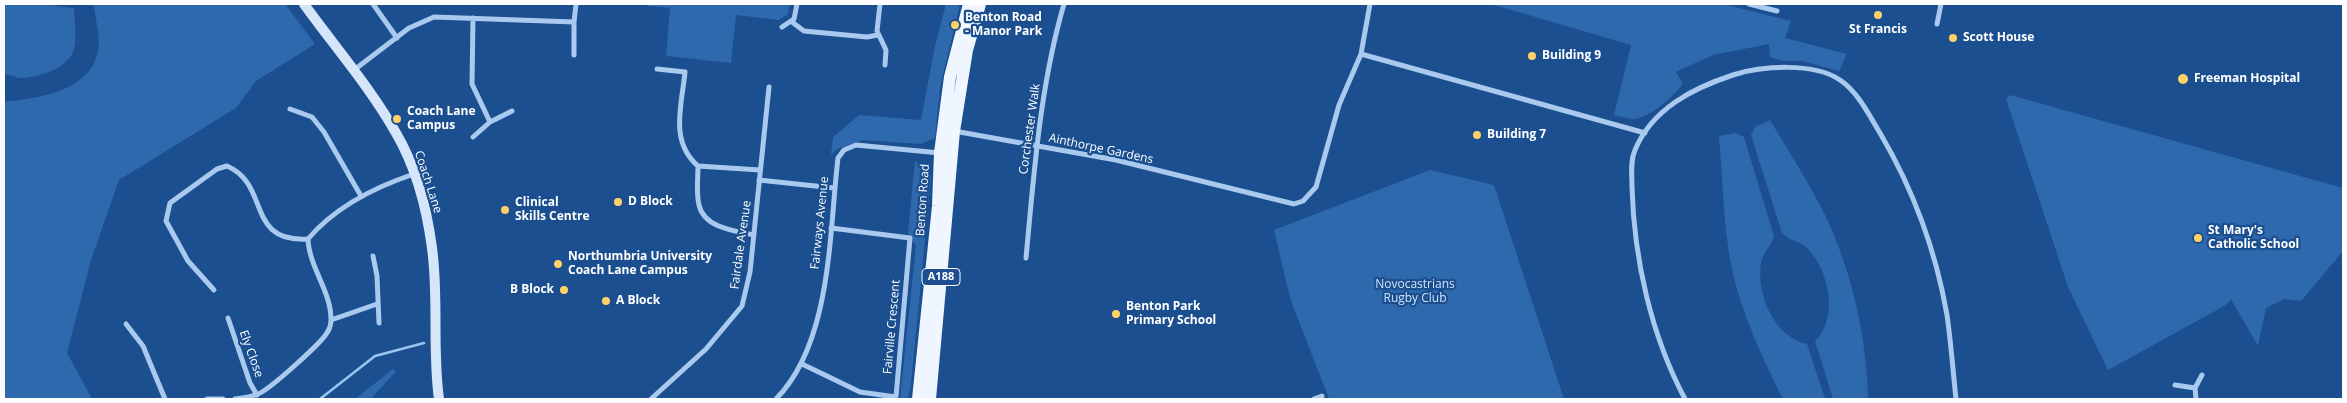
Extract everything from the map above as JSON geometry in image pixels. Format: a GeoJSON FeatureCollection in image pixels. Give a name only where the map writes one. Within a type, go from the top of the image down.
{"type":"FeatureCollection","features":[{"type":"Feature","properties":{"kind":"main road","name":"Benton Road"},"geometry":{"type":"LineString","coordinates":[[949,131],[950,77],[969,4]]}},
{"type":"Feature","properties":{"kind":"main road","name":"Benton Road"},"geometry":{"type":"LineString","coordinates":[[918,399],[938,206],[949,131],[967,50],[980,4]]}},
{"type":"Feature","properties":{"kind":"main road","name":"Benton Road"},"geometry":{"type":"LineString","coordinates":[[930,399],[946,154]]}},
{"type":"Feature","properties":{"kind":"street","name":"Coach Lane"},"geometry":{"type":"LineString","coordinates":[[304,4],[354,70],[397,135],[414,174],[423,202],[432,250],[434,363],[439,399]]}},
{"type":"Feature","properties":{"kind":"street"},"geometry":{"type":"LineString","coordinates":[[372,4],[397,38]]}},
{"type":"Feature","properties":{"kind":"street"},"geometry":{"type":"LineString","coordinates":[[574,55],[576,4]]}},
{"type":"Feature","properties":{"kind":"street"},"geometry":{"type":"LineString","coordinates":[[782,27],[792,22],[797,4]]}},
{"type":"Feature","properties":{"kind":"street"},"geometry":{"type":"LineString","coordinates":[[880,4],[878,36],[886,50],[886,65]]}},
{"type":"Feature","properties":{"kind":"street","name":"Corchester Walk"},"geometry":{"type":"LineString","coordinates":[[1026,258],[1036,144],[1054,38],[1064,4]]}},
{"type":"Feature","properties":{"kind":"street"},"geometry":{"type":"LineString","coordinates":[[1370,4],[1361,54],[1645,133]]}},
{"type":"Feature","properties":{"kind":"street"},"geometry":{"type":"LineString","coordinates":[[1749,4],[1777,11]]}},
{"type":"Feature","properties":{"kind":"street"},"geometry":{"type":"LineString","coordinates":[[1936,24],[1941,4]]}},
{"type":"Feature","properties":{"kind":"street"},"geometry":{"type":"LineString","coordinates":[[354,70],[409,28],[434,17],[574,22]]}},
{"type":"Feature","properties":{"kind":"street"},"geometry":{"type":"LineString","coordinates":[[473,18],[472,84],[490,122]]}},
{"type":"Feature","properties":{"kind":"street"},"geometry":{"type":"LineString","coordinates":[[792,22],[804,31],[867,37],[878,36]]}},
{"type":"Feature","properties":{"kind":"street","name":"Ainthorpe Gardens"},"geometry":{"type":"LineString","coordinates":[[949,131],[1036,144],[1116,160],[1294,204],[1302,202],[1316,188],[1339,105],[1361,54]]}},
{"type":"Feature","properties":{"kind":"street"},"geometry":{"type":"LineString","coordinates":[[1685,399],[1666,358],[1644,285],[1633,206],[1632,168],[1634,152],[1655,118],[1688,93],[1745,71],[1777,67],[1817,71],[1839,79],[1855,93],[1892,153],[1921,219],[1933,256],[1947,315],[1956,399]]}},
{"type":"Feature","properties":{"kind":"street"},"geometry":{"type":"LineString","coordinates":[[657,69],[685,72],[680,142],[687,157],[698,166],[760,170]]}},
{"type":"Feature","properties":{"kind":"street","name":"Fairdale Avenue"},"geometry":{"type":"LineString","coordinates":[[651,399],[706,349],[742,306],[750,272],[769,87]]}},
{"type":"Feature","properties":{"kind":"street"},"geometry":{"type":"LineString","coordinates":[[290,109],[312,117],[324,132],[361,196]]}},
{"type":"Feature","properties":{"kind":"street"},"geometry":{"type":"LineString","coordinates":[[473,137],[490,122],[512,111]]}},
{"type":"Feature","properties":{"kind":"street","name":"Fairways Avenue"},"geometry":{"type":"LineString","coordinates":[[776,399],[802,364],[813,340],[832,228],[838,158],[844,150],[856,144],[946,154]]}},
{"type":"Feature","properties":{"kind":"street"},"geometry":{"type":"LineString","coordinates":[[214,290],[188,261],[166,221],[170,203],[217,169],[227,166],[238,170],[256,200],[268,227],[279,236],[292,240],[308,239]]}},
{"type":"Feature","properties":{"kind":"street"},"geometry":{"type":"LineString","coordinates":[[698,166],[699,206],[707,220],[721,227],[754,235]]}},
{"type":"Feature","properties":{"kind":"street"},"geometry":{"type":"LineString","coordinates":[[235,399],[257,395],[270,387],[321,340],[328,331],[331,320],[324,290],[308,250],[308,239],[315,230],[361,196],[383,184],[414,174]]}},
{"type":"Feature","properties":{"kind":"street"},"geometry":{"type":"LineString","coordinates":[[759,180],[834,188]]}},
{"type":"Feature","properties":{"kind":"street","name":"Fairville Crescent"},"geometry":{"type":"LineString","coordinates":[[802,364],[860,392],[896,398],[910,238],[832,228]]}},
{"type":"Feature","properties":{"kind":"street"},"geometry":{"type":"LineString","coordinates":[[373,256],[377,276],[379,323]]}},
{"type":"Feature","properties":{"kind":"street"},"geometry":{"type":"LineString","coordinates":[[331,320],[377,304]]}},
{"type":"Feature","properties":{"kind":"street","name":"Ely Close"},"geometry":{"type":"LineString","coordinates":[[228,318],[250,383],[257,395]]}},
{"type":"Feature","properties":{"kind":"street"},"geometry":{"type":"LineString","coordinates":[[126,324],[143,346],[166,399]]}},
{"type":"Feature","properties":{"kind":"street"},"geometry":{"type":"LineString","coordinates":[[2196,399],[2195,388],[2202,375]]}},
{"type":"Feature","properties":{"kind":"street"},"geometry":{"type":"LineString","coordinates":[[2174,385],[2195,388]]}},
{"type":"Feature","properties":{"kind":"street"},"geometry":{"type":"LineString","coordinates":[[1314,399],[1322,396]]}},
{"type":"Feature","properties":{"kind":"street"},"geometry":{"type":"LineString","coordinates":[[207,399],[223,399]]}},
{"type":"Feature","properties":{"kind":"green space"},"geometry":{"type":"Polygon","coordinates":[[[4,4],[39,4],[74,8],[75,42],[73,52],[69,58],[51,71],[36,76],[22,78],[4,74],[4,4]]]}},
{"type":"Feature","properties":{"kind":"green space"},"geometry":{"type":"Polygon","coordinates":[[[285,4],[315,44],[256,81],[236,108],[119,180],[91,260],[67,353],[92,399],[4,399],[4,102],[60,91],[84,77],[93,66],[99,47],[94,5],[285,4]]]}},
{"type":"Feature","properties":{"kind":"green space"},"geometry":{"type":"Polygon","coordinates":[[[648,4],[789,4],[788,14],[779,20],[736,15],[731,63],[666,56],[670,8],[648,6],[648,4]]]}},
{"type":"Feature","properties":{"kind":"green space"},"geometry":{"type":"Polygon","coordinates":[[[946,4],[960,4],[940,87],[935,138],[920,144],[863,140],[837,149],[831,155],[833,137],[859,115],[921,120],[935,46],[946,4]]]}},
{"type":"Feature","properties":{"kind":"green space"},"geometry":{"type":"Polygon","coordinates":[[[1491,4],[1723,4],[1791,21],[1785,38],[1847,54],[1839,71],[1802,61],[1782,61],[1770,57],[1769,44],[1713,55],[1676,72],[1683,84],[1673,95],[1647,115],[1631,119],[1614,115],[1631,45],[1491,4]]]}},
{"type":"Feature","properties":{"kind":"green space","name":"St Mary's Catholic School"},"geometry":{"type":"Polygon","coordinates":[[[2010,95],[2343,188],[2343,251],[2301,301],[2284,299],[2266,308],[2258,346],[2231,299],[2226,305],[2108,370],[2068,287],[2006,99],[2010,95]]]}},
{"type":"Feature","properties":{"kind":"green space"},"geometry":{"type":"Polygon","coordinates":[[[1770,120],[1820,205],[1843,260],[1861,329],[1865,353],[1868,399],[1833,399],[1815,341],[1827,320],[1829,308],[1826,282],[1815,258],[1808,249],[1782,233],[1751,135],[1755,127],[1770,120]]]}},
{"type":"Feature","properties":{"kind":"green space"},"geometry":{"type":"Polygon","coordinates":[[[1736,133],[1744,137],[1774,236],[1761,263],[1761,288],[1765,300],[1770,312],[1785,333],[1795,340],[1807,344],[1825,399],[1783,399],[1757,344],[1742,305],[1731,266],[1728,246],[1719,136],[1736,133]]]}},
{"type":"Feature","properties":{"kind":"green space"},"geometry":{"type":"Polygon","coordinates":[[[915,161],[928,169],[931,177],[911,384],[908,399],[900,399],[916,246],[908,233],[915,161]]]}},
{"type":"Feature","properties":{"kind":"green space","name":"Novocastrians Rugby Club"},"geometry":{"type":"Polygon","coordinates":[[[1430,170],[1494,185],[1564,399],[1329,399],[1290,298],[1274,230],[1430,170]]]}},
{"type":"Feature","properties":{"kind":"green space"},"geometry":{"type":"Polygon","coordinates":[[[393,369],[396,372],[372,397],[373,399],[355,399],[393,369]]]}},
{"type":"Feature","properties":{"kind":"waterway"},"geometry":{"type":"LineString","coordinates":[[320,399],[375,356],[424,343]]}},
{"type":"Feature","properties":{"kind":"place","name":"St Francis"},"geometry":{"type":"Point","coordinates":[1878,15]}},
{"type":"Feature","properties":{"kind":"place","name":"Benton Road - Manor Park"},"geometry":{"type":"Point","coordinates":[955,25]}},
{"type":"Feature","properties":{"kind":"place","name":"Scott House"},"geometry":{"type":"Point","coordinates":[1953,38]}},
{"type":"Feature","properties":{"kind":"place","name":"Building 9"},"geometry":{"type":"Point","coordinates":[1532,56]}},
{"type":"Feature","properties":{"kind":"place","name":"Freeman Hospital"},"geometry":{"type":"Point","coordinates":[2183,79]}},
{"type":"Feature","properties":{"kind":"place","name":"Coach Lane Campus"},"geometry":{"type":"Point","coordinates":[397,119]}},
{"type":"Feature","properties":{"kind":"place","name":"Building 7"},"geometry":{"type":"Point","coordinates":[1477,135]}},
{"type":"Feature","properties":{"kind":"place","name":"D Block"},"geometry":{"type":"Point","coordinates":[618,202]}},
{"type":"Feature","properties":{"kind":"place","name":"Clinical Skills Centre"},"geometry":{"type":"Point","coordinates":[505,210]}},
{"type":"Feature","properties":{"kind":"place","name":"St Mary's Catholic School"},"geometry":{"type":"Point","coordinates":[2198,238]}},
{"type":"Feature","properties":{"kind":"place","name":"Northumbria University Coach Lane Campus"},"geometry":{"type":"Point","coordinates":[558,264]}},
{"type":"Feature","properties":{"kind":"place","name":"B Block"},"geometry":{"type":"Point","coordinates":[564,290]}},
{"type":"Feature","properties":{"kind":"place","name":"A Block"},"geometry":{"type":"Point","coordinates":[606,301]}},
{"type":"Feature","properties":{"kind":"place","name":"Benton Park Primary School"},"geometry":{"type":"Point","coordinates":[1116,314]}}]}
